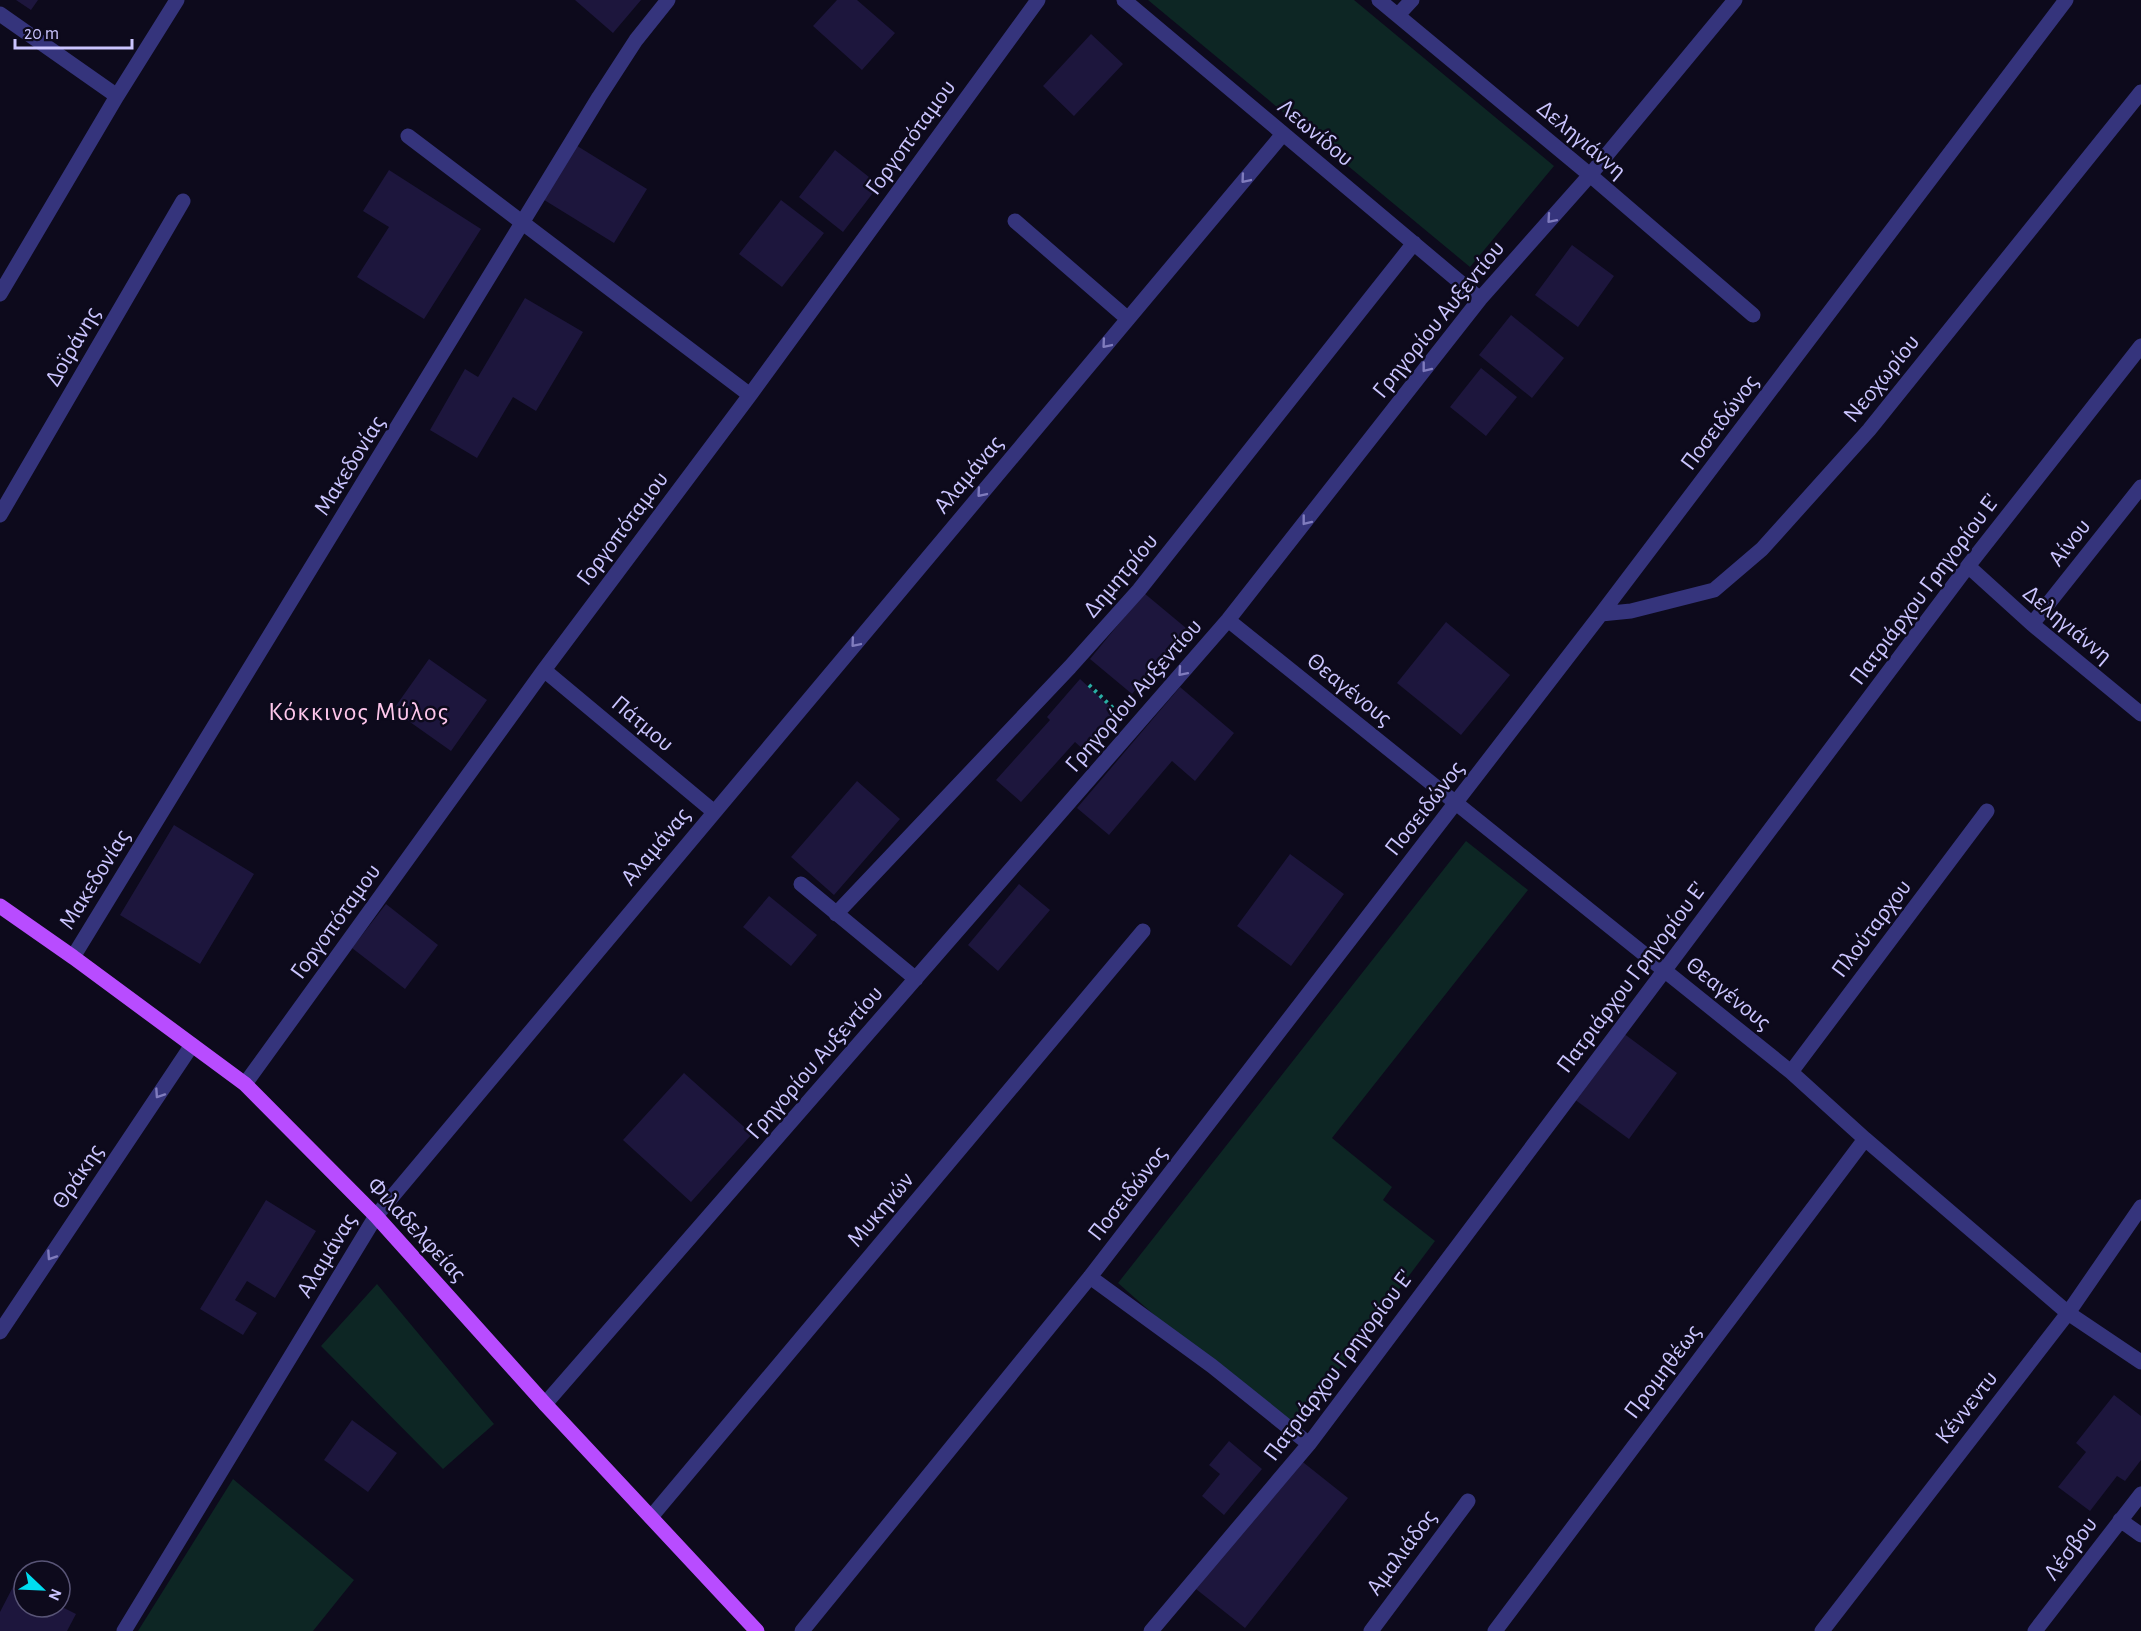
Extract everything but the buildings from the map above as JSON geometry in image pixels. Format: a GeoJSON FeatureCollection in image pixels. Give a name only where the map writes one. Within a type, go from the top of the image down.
{"type":"FeatureCollection","features":[{"type":"Feature","properties":{"kind":"main road","name":"Φιλαδελφείας"},"geometry":{"type":"LineString","coordinates":[[0,906],[245,1084],[376,1216],[545,1404],[757,1631]]}},
{"type":"Feature","properties":{"kind":"street"},"geometry":{"type":"LineString","coordinates":[[0,294],[117,96],[177,0]]}},
{"type":"Feature","properties":{"kind":"street","name":"Μακεδονίας"},"geometry":{"type":"LineString","coordinates":[[73,957],[599,96],[636,40],[668,0]]}},
{"type":"Feature","properties":{"kind":"street","name":"Γοργοπόταμου"},"geometry":{"type":"LineString","coordinates":[[245,1084],[544,670],[750,395],[1038,0]]}},
{"type":"Feature","properties":{"kind":"street","name":"Λεωνίδου"},"geometry":{"type":"LineString","coordinates":[[1124,0],[1480,299]]}},
{"type":"Feature","properties":{"kind":"street","name":"Δεληγιάννη"},"geometry":{"type":"LineString","coordinates":[[1379,0],[1590,175],[1753,315]]}},
{"type":"Feature","properties":{"kind":"street"},"geometry":{"type":"LineString","coordinates":[[1398,15],[1412,0]]}},
{"type":"Feature","properties":{"kind":"street","name":"Γρηγορίου Αυξεντίου"},"geometry":{"type":"LineString","coordinates":[[545,1404],[1228,620],[1480,299],[1590,175],[1735,0]]}},
{"type":"Feature","properties":{"kind":"street","name":"Ποσειδώνος"},"geometry":{"type":"LineString","coordinates":[[802,1631],[1090,1277],[1456,804],[2066,0]]}},
{"type":"Feature","properties":{"kind":"street"},"geometry":{"type":"LineString","coordinates":[[0,14],[117,96]]}},
{"type":"Feature","properties":{"kind":"street","name":"Νεοχωρίου"},"geometry":{"type":"LineString","coordinates":[[1601,614],[1631,611],[1714,590],[1762,549],[1869,430],[2141,92]]}},
{"type":"Feature","properties":{"kind":"street","name":"Αλαμάνας"},"geometry":{"type":"LineString","coordinates":[[124,1631],[376,1216],[1283,134]]}},
{"type":"Feature","properties":{"kind":"street"},"geometry":{"type":"LineString","coordinates":[[408,136],[750,395]]}},
{"type":"Feature","properties":{"kind":"street","name":"Δοϊράνης"},"geometry":{"type":"LineString","coordinates":[[0,515],[183,201]]}},
{"type":"Feature","properties":{"kind":"street"},"geometry":{"type":"LineString","coordinates":[[1015,221],[1128,319]]}},
{"type":"Feature","properties":{"kind":"street","name":"Δημητρίου"},"geometry":{"type":"LineString","coordinates":[[836,914],[1139,590],[1414,243]]}},
{"type":"Feature","properties":{"kind":"street","name":"Πατριάρχου Γρηγορίου E'"},"geometry":{"type":"LineString","coordinates":[[1151,1631],[1309,1444],[1968,566],[2141,346]]}},
{"type":"Feature","properties":{"kind":"street","name":"Αίνου"},"geometry":{"type":"LineString","coordinates":[[2032,624],[2141,487]]}},
{"type":"Feature","properties":{"kind":"street","name":"Δεληγιάννη"},"geometry":{"type":"LineString","coordinates":[[1968,566],[2032,624],[2141,714]]}},
{"type":"Feature","properties":{"kind":"street","name":"Θεαγένους"},"geometry":{"type":"LineString","coordinates":[[1228,620],[1791,1072],[1865,1139],[2068,1313],[2141,1362]]}},
{"type":"Feature","properties":{"kind":"street","name":"Πάτμου"},"geometry":{"type":"LineString","coordinates":[[544,670],[714,811]]}},
{"type":"Feature","properties":{"kind":"street","name":"Πλούταρχου"},"geometry":{"type":"LineString","coordinates":[[1791,1072],[1987,811]]}},
{"type":"Feature","properties":{"kind":"street"},"geometry":{"type":"LineString","coordinates":[[801,884],[916,979]]}},
{"type":"Feature","properties":{"kind":"street","name":"Μυκηνών"},"geometry":{"type":"LineString","coordinates":[[651,1517],[1143,931]]}},
{"type":"Feature","properties":{"kind":"street","name":"Θράκης"},"geometry":{"type":"LineString","coordinates":[[0,1332],[192,1045]]}},
{"type":"Feature","properties":{"kind":"street","name":"Προμηθέως"},"geometry":{"type":"LineString","coordinates":[[1495,1631],[1865,1139]]}},
{"type":"Feature","properties":{"kind":"street","name":"Κέννεντυ"},"geometry":{"type":"LineString","coordinates":[[1821,1631],[2068,1313],[2141,1207]]}},
{"type":"Feature","properties":{"kind":"street"},"geometry":{"type":"LineString","coordinates":[[1090,1277],[1212,1366],[1309,1444]]}},
{"type":"Feature","properties":{"kind":"street","name":"Λέσβου"},"geometry":{"type":"LineString","coordinates":[[2035,1631],[2141,1494]]}},
{"type":"Feature","properties":{"kind":"street","name":"Αμαλιάδος"},"geometry":{"type":"LineString","coordinates":[[1371,1631],[1468,1501]]}},
{"type":"Feature","properties":{"kind":"street"},"geometry":{"type":"LineString","coordinates":[[2120,1520],[2141,1535]]}},
{"type":"Feature","properties":{"kind":"path"},"geometry":{"type":"LineString","coordinates":[[1070,666],[1134,728]]}},
{"type":"Feature","properties":{"kind":"green space"},"geometry":{"type":"Polygon","coordinates":[[[1148,0],[1354,0],[1554,166],[1470,267],[1148,0]]]}},
{"type":"Feature","properties":{"kind":"green space"},"geometry":{"type":"Polygon","coordinates":[[[1466,841],[1528,890],[1332,1138],[1392,1187],[1383,1200],[1435,1241],[1297,1425],[1212,1366],[1118,1283],[1466,841]]]}},
{"type":"Feature","properties":{"kind":"green space"},"geometry":{"type":"Polygon","coordinates":[[[377,1284],[494,1424],[443,1469],[321,1346],[377,1284]]]}},
{"type":"Feature","properties":{"kind":"green space"},"geometry":{"type":"Polygon","coordinates":[[[233,1479],[354,1580],[313,1631],[138,1631],[233,1479]]]}},
{"type":"Feature","properties":{"kind":"district","name":"Κόκκινος Μύλος"},"geometry":{"type":"Point","coordinates":[359,711]}}]}
